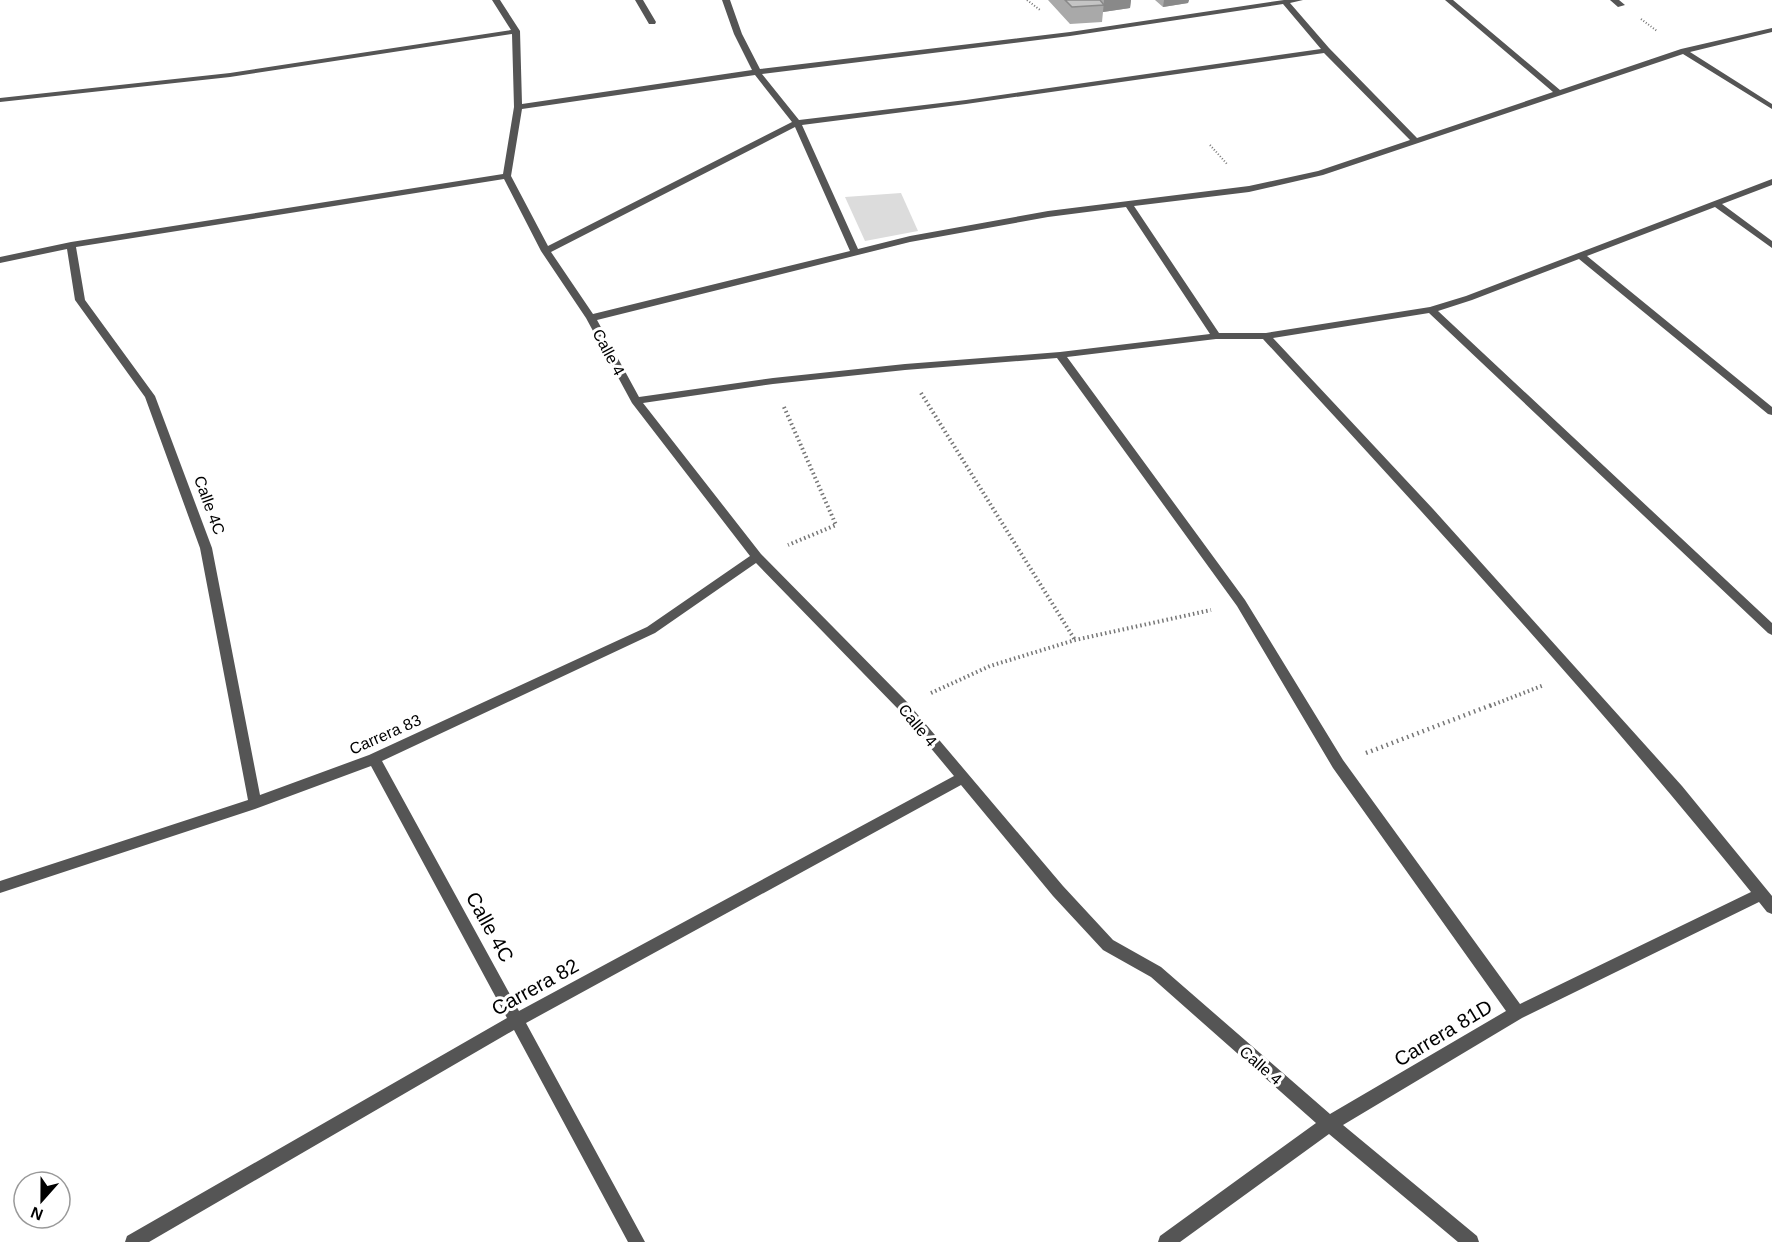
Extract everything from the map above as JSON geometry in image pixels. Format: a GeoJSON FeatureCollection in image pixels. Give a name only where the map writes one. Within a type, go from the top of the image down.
{"type":"FeatureCollection","features":[{"type":"Feature","properties":{"kind":"street"},"geometry":{"type":"LineString","coordinates":[[0,260],[70,245],[507,176],[518,107],[516,31],[496,0]]}},
{"type":"Feature","properties":{"kind":"street"},"geometry":{"type":"LineString","coordinates":[[639,0],[652,22]]}},
{"type":"Feature","properties":{"kind":"street"},"geometry":{"type":"LineString","coordinates":[[726,0],[738,34],[757,72],[797,123],[855,252]]}},
{"type":"Feature","properties":{"kind":"street"},"geometry":{"type":"LineString","coordinates":[[518,107],[757,72],[1070,34],[1299,0]]}},
{"type":"Feature","properties":{"kind":"street"},"geometry":{"type":"LineString","coordinates":[[1449,0],[1557,92]]}},
{"type":"Feature","properties":{"kind":"street"},"geometry":{"type":"LineString","coordinates":[[1285,2],[1326,50],[1415,140]]}},
{"type":"Feature","properties":{"kind":"street"},"geometry":{"type":"LineString","coordinates":[[591,318],[855,252],[1048,214],[1259,187],[1320,173],[1684,51],[1772,30]]}},
{"type":"Feature","properties":{"kind":"street"},"geometry":{"type":"LineString","coordinates":[[0,100],[230,75],[516,31]]}},
{"type":"Feature","properties":{"kind":"street"},"geometry":{"type":"LineString","coordinates":[[546,251],[797,123],[966,102],[1326,50]]}},
{"type":"Feature","properties":{"kind":"street"},"geometry":{"type":"LineString","coordinates":[[1684,51],[1772,107]]}},
{"type":"Feature","properties":{"kind":"street","name":"Calle 4"},"geometry":{"type":"LineString","coordinates":[[507,176],[546,251],[591,318],[636,401],[757,557],[903,706],[1058,891],[1108,945],[1156,972],[1329,1124],[1471,1242]]}},
{"type":"Feature","properties":{"kind":"street"},"geometry":{"type":"LineString","coordinates":[[636,401],[773,381],[905,367],[1060,355],[1216,336],[1266,336],[1431,310],[1469,298],[1772,182]]}},
{"type":"Feature","properties":{"kind":"street"},"geometry":{"type":"LineString","coordinates":[[1715,203],[1772,244]]}},
{"type":"Feature","properties":{"kind":"street"},"geometry":{"type":"LineString","coordinates":[[1129,205],[1216,336]]}},
{"type":"Feature","properties":{"kind":"street","name":"Calle 4C"},"geometry":{"type":"LineString","coordinates":[[70,245],[80,300],[150,396],[206,548],[255,803]]}},
{"type":"Feature","properties":{"kind":"street"},"geometry":{"type":"LineString","coordinates":[[1580,255],[1772,412]]}},
{"type":"Feature","properties":{"kind":"street"},"geometry":{"type":"LineString","coordinates":[[1431,310],[1772,630]]}},
{"type":"Feature","properties":{"kind":"street"},"geometry":{"type":"LineString","coordinates":[[1266,336],[1429,512],[1677,790],[1772,908]]}},
{"type":"Feature","properties":{"kind":"street"},"geometry":{"type":"LineString","coordinates":[[1060,355],[1241,603],[1338,764],[1517,1013]]}},
{"type":"Feature","properties":{"kind":"street","name":"Carrera 83"},"geometry":{"type":"LineString","coordinates":[[0,887],[255,803],[374,759],[651,630],[757,557]]}},
{"type":"Feature","properties":{"kind":"street","name":"Calle 4C"},"geometry":{"type":"LineString","coordinates":[[374,759],[637,1242]]}},
{"type":"Feature","properties":{"kind":"street","name":"Carrera 82"},"geometry":{"type":"LineString","coordinates":[[133,1242],[517,1020],[963,778]]}},
{"type":"Feature","properties":{"kind":"street","name":"Carrera 81D"},"geometry":{"type":"LineString","coordinates":[[1166,1242],[1329,1124],[1517,1013],[1762,894]]}},
{"type":"Feature","properties":{"kind":"path"},"geometry":{"type":"LineString","coordinates":[[1617,2],[1684,51]]}},
{"type":"Feature","properties":{"kind":"path"},"geometry":{"type":"LineString","coordinates":[[905,367],[1074,640]]}},
{"type":"Feature","properties":{"kind":"path"},"geometry":{"type":"LineString","coordinates":[[757,557],[836,525],[773,381]]}},
{"type":"Feature","properties":{"kind":"path"},"geometry":{"type":"LineString","coordinates":[[903,706],[990,666],[1074,640],[1241,603]]}},
{"type":"Feature","properties":{"kind":"path"},"geometry":{"type":"LineString","coordinates":[[1338,764],[1573,674]]}},
{"type":"Feature","properties":{"kind":"shaded area"},"geometry":{"type":"Polygon","coordinates":[[[901,193],[918,231],[865,241],[845,197],[901,193]]]}},
{"type":"Feature","properties":{"kind":"building"},"geometry":{"type":"Polygon","coordinates":[[[1065,0],[1100,0],[1104,5],[1072,7],[1065,0]]]}}]}
